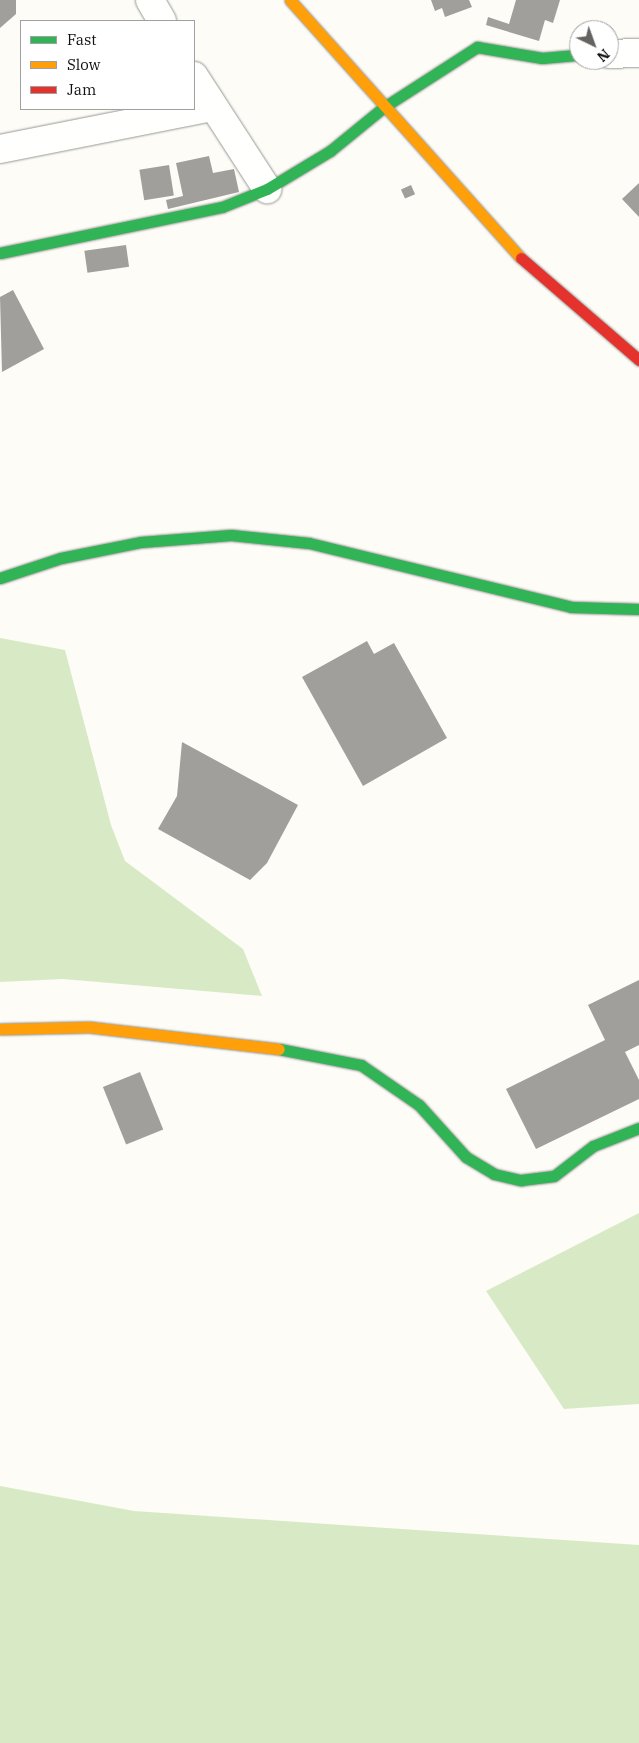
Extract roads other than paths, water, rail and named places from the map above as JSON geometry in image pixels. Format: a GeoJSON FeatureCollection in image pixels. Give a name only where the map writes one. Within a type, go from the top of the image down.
{"type":"FeatureCollection","features":[{"type":"Feature","properties":{"kind":"street"},"geometry":{"type":"LineString","coordinates":[[150,0],[161,20]]}},
{"type":"Feature","properties":{"kind":"street"},"geometry":{"type":"LineString","coordinates":[[290,0],[513,251],[639,360]]}},
{"type":"Feature","properties":{"kind":"street"},"geometry":{"type":"LineString","coordinates":[[0,252],[222,207],[267,189],[330,151],[384,107],[477,47],[542,58],[569,56]]}},
{"type":"Feature","properties":{"kind":"street"},"geometry":{"type":"LineString","coordinates":[[619,54],[639,53]]}},
{"type":"Feature","properties":{"kind":"street"},"geometry":{"type":"LineString","coordinates":[[195,78],[212,107],[267,189]]}},
{"type":"Feature","properties":{"kind":"street"},"geometry":{"type":"LineString","coordinates":[[0,149],[212,107]]}},
{"type":"Feature","properties":{"kind":"street"},"geometry":{"type":"LineString","coordinates":[[0,578],[61,558],[132,544],[231,534],[309,543],[571,607],[639,609]]}},
{"type":"Feature","properties":{"kind":"street"},"geometry":{"type":"LineString","coordinates":[[0,1029],[90,1027],[302,1052],[361,1065],[419,1105],[466,1157],[494,1174],[521,1180],[554,1176],[593,1146],[639,1128]]}}]}
